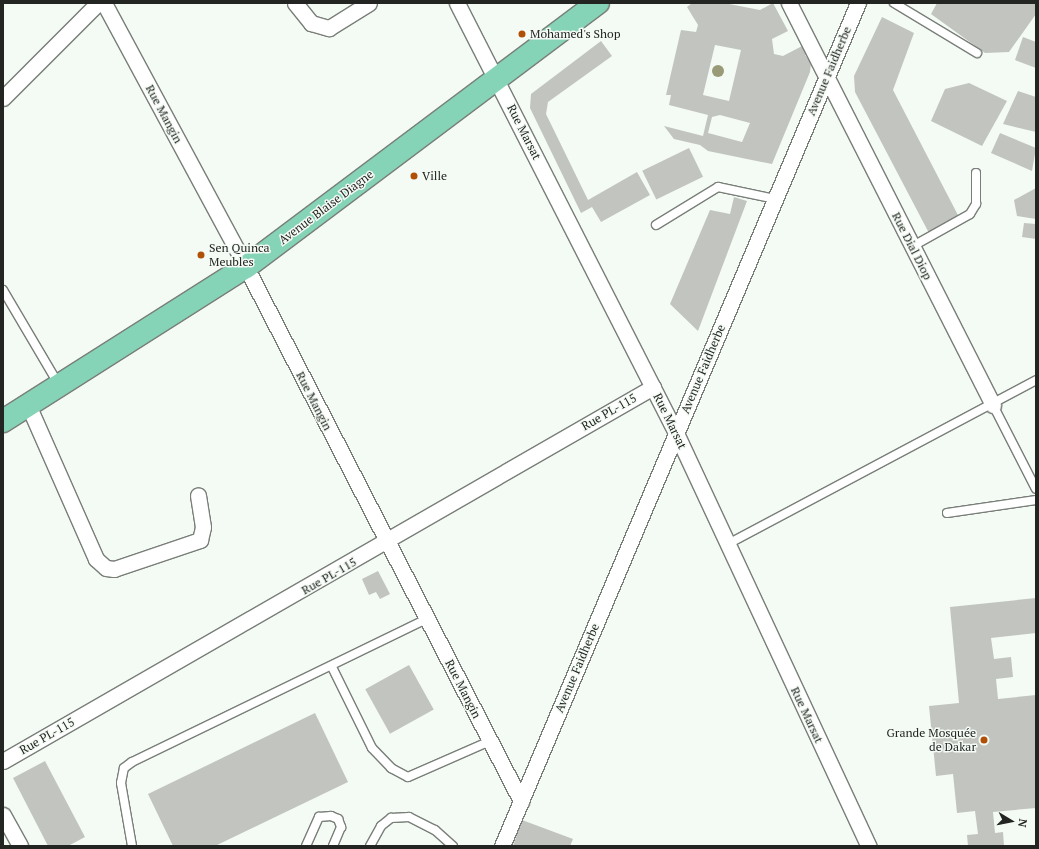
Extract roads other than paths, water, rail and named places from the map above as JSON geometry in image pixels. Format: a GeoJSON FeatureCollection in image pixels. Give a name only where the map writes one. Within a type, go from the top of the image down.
{"type":"FeatureCollection","features":[{"type":"Feature","properties":{"kind":"main road","name":"Avenue Blaise Diagne"},"geometry":{"type":"LineString","coordinates":[[3,421],[61,388],[246,267],[598,3]]}},
{"type":"Feature","properties":{"kind":"street"},"geometry":{"type":"LineString","coordinates":[[3,98],[98,3]]}},
{"type":"Feature","properties":{"kind":"street","name":"Rue Mangin"},"geometry":{"type":"LineString","coordinates":[[104,3],[246,267],[386,543],[521,801]]}},
{"type":"Feature","properties":{"kind":"street"},"geometry":{"type":"LineString","coordinates":[[295,3],[310,23],[329,28],[369,3]]}},
{"type":"Feature","properties":{"kind":"street","name":"Rue Marsat"},"geometry":{"type":"LineString","coordinates":[[457,3],[497,78],[676,433],[726,546],[869,846]]}},
{"type":"Feature","properties":{"kind":"street","name":"Rue Dial Diop"},"geometry":{"type":"LineString","coordinates":[[789,3],[993,405]]}},
{"type":"Feature","properties":{"kind":"street","name":"Avenue Faidherbe"},"geometry":{"type":"LineString","coordinates":[[502,846],[858,3]]}},
{"type":"Feature","properties":{"kind":"street","name":"Rue PL-115"},"geometry":{"type":"LineString","coordinates":[[3,761],[386,543],[653,386]]}},
{"type":"Feature","properties":{"kind":"street"},"geometry":{"type":"LineString","coordinates":[[29,406],[96,559],[106,568],[114,569],[200,540],[203,527],[198,495]]}},
{"type":"Feature","properties":{"kind":"street"},"geometry":{"type":"LineString","coordinates":[[3,815],[20,846]]}},
{"type":"Feature","properties":{"kind":"lane"},"geometry":{"type":"LineString","coordinates":[[894,3],[977,53]]}},
{"type":"Feature","properties":{"kind":"lane"},"geometry":{"type":"LineString","coordinates":[[913,246],[970,214],[976,204],[976,173]]}},
{"type":"Feature","properties":{"kind":"lane"},"geometry":{"type":"LineString","coordinates":[[656,225],[718,187],[775,199]]}},
{"type":"Feature","properties":{"kind":"lane"},"geometry":{"type":"LineString","coordinates":[[3,290],[61,388]]}},
{"type":"Feature","properties":{"kind":"lane"},"geometry":{"type":"LineString","coordinates":[[726,546],[993,405],[1036,380]]}},
{"type":"Feature","properties":{"kind":"lane","name":"Rue Dial Diop"},"geometry":{"type":"LineString","coordinates":[[993,405],[1036,489]]}},
{"type":"Feature","properties":{"kind":"lane"},"geometry":{"type":"LineString","coordinates":[[947,513],[1036,500]]}},
{"type":"Feature","properties":{"kind":"lane"},"geometry":{"type":"LineString","coordinates":[[132,846],[122,783],[124,768],[427,619]]}},
{"type":"Feature","properties":{"kind":"lane"},"geometry":{"type":"LineString","coordinates":[[332,667],[372,748],[391,768],[408,777],[490,741]]}},
{"type":"Feature","properties":{"kind":"lane"},"geometry":{"type":"LineString","coordinates":[[306,846],[319,817],[331,816],[338,819],[341,827],[334,846]]}},
{"type":"Feature","properties":{"kind":"lane"},"geometry":{"type":"LineString","coordinates":[[370,846],[381,826],[391,818],[409,817],[435,830],[453,846]]}},
{"type":"Feature","properties":{"kind":"place","name":"Mohamed's Shop"},"geometry":{"type":"Point","coordinates":[522,34]}},
{"type":"Feature","properties":{"kind":"place","name":"Ville"},"geometry":{"type":"Point","coordinates":[414,176]}},
{"type":"Feature","properties":{"kind":"place","name":"Sen Quinca Meubles"},"geometry":{"type":"Point","coordinates":[201,255]}},
{"type":"Feature","properties":{"kind":"place","name":"Grande Mosquée de Dakar"},"geometry":{"type":"Point","coordinates":[984,740]}}]}
